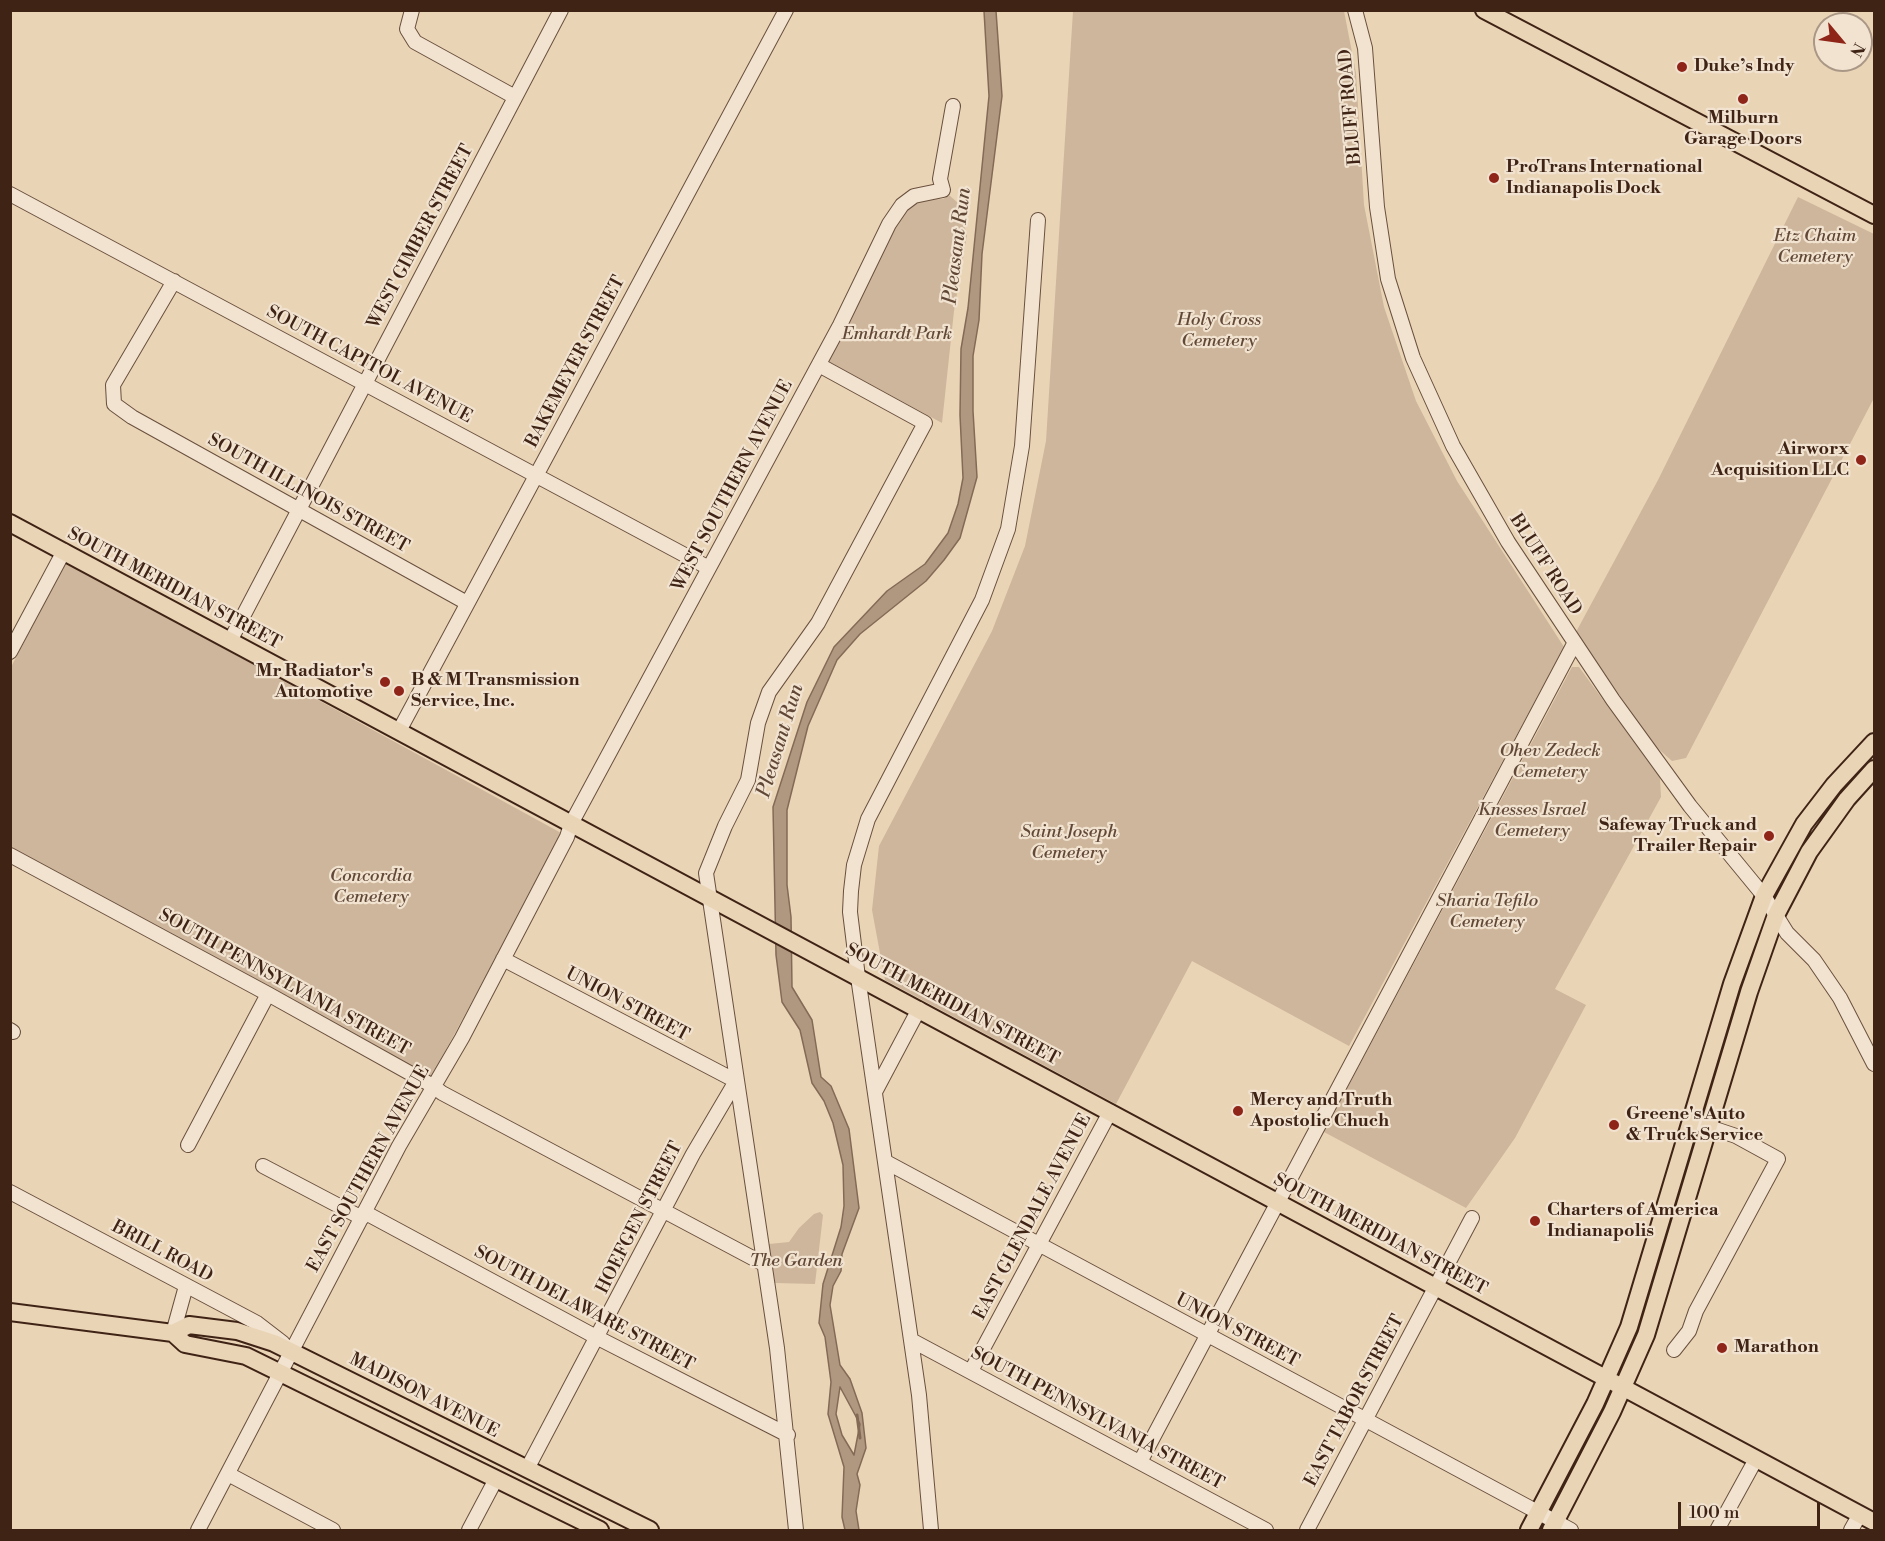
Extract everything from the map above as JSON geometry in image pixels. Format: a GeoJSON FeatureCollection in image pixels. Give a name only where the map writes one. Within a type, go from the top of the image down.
{"type":"FeatureCollection","features":[{"type":"Feature","properties":{"kind":"main road"},"geometry":{"type":"LineString","coordinates":[[1484,10],[1875,215]]}},
{"type":"Feature","properties":{"kind":"main road","name":"SOUTH MERIDIAN STREET"},"geometry":{"type":"LineString","coordinates":[[10,523],[1867,1518]]}},
{"type":"Feature","properties":{"kind":"main road"},"geometry":{"type":"LineString","coordinates":[[1529,1530],[1606,1380],[1639,1299],[1732,984],[1764,896],[1804,825],[1875,736]]}},
{"type":"Feature","properties":{"kind":"main road"},"geometry":{"type":"LineString","coordinates":[[1859,757],[1875,742]]}},
{"type":"Feature","properties":{"kind":"main road"},"geometry":{"type":"LineString","coordinates":[[1553,1526],[1623,1389],[1657,1301],[1749,992],[1776,915],[1820,835],[1875,769]]}},
{"type":"Feature","properties":{"kind":"main road","name":"MADISON AVENUE"},"geometry":{"type":"LineString","coordinates":[[10,1312],[173,1333],[185,1344],[246,1356],[600,1530]]}},
{"type":"Feature","properties":{"kind":"main road","name":"MADISON AVENUE"},"geometry":{"type":"LineString","coordinates":[[173,1333],[189,1324],[255,1336],[291,1351],[650,1530]]}},
{"type":"Feature","properties":{"kind":"street"},"geometry":{"type":"LineString","coordinates":[[412,10],[407,29],[415,42],[515,97]]}},
{"type":"Feature","properties":{"kind":"street","name":"WEST GIMBER STREET"},"geometry":{"type":"LineString","coordinates":[[230,640],[561,10]]}},
{"type":"Feature","properties":{"kind":"street","name":"BAKEMEYER STREET"},"geometry":{"type":"LineString","coordinates":[[399,731],[786,10]]}},
{"type":"Feature","properties":{"kind":"street","name":"BLUFF ROAD"},"geometry":{"type":"LineString","coordinates":[[1355,10],[1365,48],[1380,229],[1388,279],[1416,366],[1460,458],[1502,532],[1574,644],[1671,781],[1764,896],[1787,933],[1809,954],[1833,988],[1875,1064]]}},
{"type":"Feature","properties":{"kind":"street","name":"WEST SOUTHERN AVENUE"},"geometry":{"type":"LineString","coordinates":[[571,824],[819,365],[897,210],[914,196],[943,189],[940,179],[952,106]]}},
{"type":"Feature","properties":{"kind":"street","name":"SOUTH CAPITOL AVENUE"},"geometry":{"type":"LineString","coordinates":[[10,194],[710,568]]}},
{"type":"Feature","properties":{"kind":"street"},"geometry":{"type":"LineString","coordinates":[[931,1530],[919,1395],[850,912],[854,864],[862,835],[875,803],[982,600],[1008,529],[1022,446],[1038,220]]}},
{"type":"Feature","properties":{"kind":"street","name":"SOUTH ILLINOIS STREET"},"geometry":{"type":"LineString","coordinates":[[174,281],[113,386],[114,404],[132,417],[467,603]]}},
{"type":"Feature","properties":{"kind":"street"},"geometry":{"type":"LineString","coordinates":[[796,1530],[788,1435],[706,873],[708,862],[748,780],[758,723],[769,692],[823,616],[925,423],[819,365]]}},
{"type":"Feature","properties":{"kind":"street"},"geometry":{"type":"LineString","coordinates":[[10,652],[64,551]]}},
{"type":"Feature","properties":{"kind":"street"},"geometry":{"type":"LineString","coordinates":[[1140,1462],[1574,644]]}},
{"type":"Feature","properties":{"kind":"street","name":"EAST SOUTHERN AVENUE"},"geometry":{"type":"LineString","coordinates":[[198,1530],[363,1215],[433,1086],[462,1038],[571,824]]}},
{"type":"Feature","properties":{"kind":"street","name":"SOUTH PENNSYLVANIA STREET"},"geometry":{"type":"LineString","coordinates":[[10,855],[268,994],[433,1086],[452,1099],[762,1263]]}},
{"type":"Feature","properties":{"kind":"street","name":"UNION STREET"},"geometry":{"type":"LineString","coordinates":[[503,959],[736,1081]]}},
{"type":"Feature","properties":{"kind":"street"},"geometry":{"type":"LineString","coordinates":[[188,1145],[268,994]]}},
{"type":"Feature","properties":{"kind":"street"},"geometry":{"type":"LineString","coordinates":[[875,1092],[919,1009]]}},
{"type":"Feature","properties":{"kind":"street","name":"HOEFGEN STREET"},"geometry":{"type":"LineString","coordinates":[[527,1469],[728,1091],[736,1081]]}},
{"type":"Feature","properties":{"kind":"street","name":"EAST GLENDALE AVENUE"},"geometry":{"type":"LineString","coordinates":[[971,1371],[1110,1112]]}},
{"type":"Feature","properties":{"kind":"street"},"geometry":{"type":"LineString","coordinates":[[1674,1350],[1689,1331],[1696,1311],[1778,1159],[1736,1136],[1692,1121]]}},
{"type":"Feature","properties":{"kind":"street","name":"UNION STREET"},"geometry":{"type":"LineString","coordinates":[[886,1162],[1539,1513],[1553,1526],[1571,1530]]}},
{"type":"Feature","properties":{"kind":"street","name":"SOUTH DELAWARE STREET"},"geometry":{"type":"LineString","coordinates":[[263,1166],[363,1215],[788,1435]]}},
{"type":"Feature","properties":{"kind":"street"},"geometry":{"type":"LineString","coordinates":[[10,1209],[14,1194]]}},
{"type":"Feature","properties":{"kind":"street","name":"BRILL ROAD"},"geometry":{"type":"LineString","coordinates":[[14,1194],[257,1323],[291,1351]]}},
{"type":"Feature","properties":{"kind":"street","name":"EAST TABOR STREET"},"geometry":{"type":"LineString","coordinates":[[1307,1530],[1472,1218]]}},
{"type":"Feature","properties":{"kind":"street"},"geometry":{"type":"LineString","coordinates":[[173,1333],[186,1286]]}},
{"type":"Feature","properties":{"kind":"street","name":"SOUTH PENNSYLVANIA STREET"},"geometry":{"type":"LineString","coordinates":[[911,1340],[1266,1530]]}},
{"type":"Feature","properties":{"kind":"street"},"geometry":{"type":"LineString","coordinates":[[1718,1530],[1756,1459]]}},
{"type":"Feature","properties":{"kind":"street"},"geometry":{"type":"LineString","coordinates":[[228,1474],[333,1530]]}},
{"type":"Feature","properties":{"kind":"street"},"geometry":{"type":"LineString","coordinates":[[469,1530],[496,1479]]}},
{"type":"Feature","properties":{"kind":"street"},"geometry":{"type":"LineString","coordinates":[[1851,1530],[1867,1518]]}},
{"type":"Feature","properties":{"kind":"green space","name":"Holy Cross Cemetery"},"geometry":{"type":"Polygon","coordinates":[[[1073,11],[1344,11],[1356,73],[1364,205],[1384,307],[1416,401],[1457,481],[1564,647],[1349,1046],[1192,961],[1116,1104],[885,980],[872,910],[879,846],[992,631],[1025,546],[1046,441],[1073,11]]]}},
{"type":"Feature","properties":{"kind":"green space","name":"Emhardt Park"},"geometry":{"type":"Polygon","coordinates":[[[949,195],[958,203],[967,235],[954,311],[942,423],[824,359],[909,200],[943,199],[949,195]]]}},
{"type":"Feature","properties":{"kind":"green space","name":"Etz Chaim Cemetery"},"geometry":{"type":"Polygon","coordinates":[[[1798,197],[1874,234],[1874,398],[1686,758],[1672,761],[1654,745],[1576,632],[1658,480],[1798,197]]]}},
{"type":"Feature","properties":{"kind":"green space","name":"Concordia Cemetery"},"geometry":{"type":"Polygon","coordinates":[[[66,562],[563,834],[430,1079],[11,847],[11,667],[66,562]]]}},
{"type":"Feature","properties":{"kind":"green space"},"geometry":{"type":"Polygon","coordinates":[[[1572,667],[1579,667],[1660,778],[1661,797],[1555,989],[1586,1005],[1515,1138],[1466,1208],[1324,1132],[1572,667]]]}},
{"type":"Feature","properties":{"kind":"green space","name":"The Garden"},"geometry":{"type":"Polygon","coordinates":[[[820,1212],[823,1215],[815,1284],[775,1283],[769,1244],[789,1242],[799,1228],[814,1214],[820,1212]]]}},
{"type":"Feature","properties":{"kind":"shaded area","name":"Pleasant Run"},"geometry":{"type":"Polygon","coordinates":[[[984,11],[996,11],[1002,96],[982,254],[979,320],[973,356],[973,411],[977,477],[960,538],[926,581],[860,634],[837,660],[808,726],[787,810],[787,885],[791,917],[792,987],[812,1020],[821,1077],[831,1086],[849,1129],[859,1208],[842,1254],[841,1271],[833,1286],[830,1305],[840,1365],[850,1379],[862,1413],[866,1448],[857,1474],[860,1485],[856,1511],[859,1530],[845,1530],[842,1517],[844,1467],[828,1414],[831,1382],[825,1337],[819,1323],[823,1284],[841,1227],[844,1206],[843,1165],[833,1123],[824,1101],[812,1083],[800,1030],[782,1002],[776,955],[773,807],[807,702],[834,647],[887,591],[925,564],[948,533],[958,504],[963,478],[960,415],[961,349],[968,308],[989,96],[984,11]],[[840,1387],[836,1414],[842,1435],[854,1455],[860,1424],[840,1387]]]}},
{"type":"Feature","properties":{"kind":"waterway","name":"Pleasant Run"},"geometry":{"type":"LineString","coordinates":[[857,1415],[860,1438]]}},
{"type":"Feature","properties":{"kind":"place","name":"Duke’s Indy"},"geometry":{"type":"Point","coordinates":[1682,67]}},
{"type":"Feature","properties":{"kind":"place","name":"Milburn Garage Doors"},"geometry":{"type":"Point","coordinates":[1743,99]}},
{"type":"Feature","properties":{"kind":"place","name":"ProTrans International Indianapolis Dock"},"geometry":{"type":"Point","coordinates":[1494,178]}},
{"type":"Feature","properties":{"kind":"place","name":"Airworx Acquisition LLC"},"geometry":{"type":"Point","coordinates":[1861,460]}},
{"type":"Feature","properties":{"kind":"place","name":"Mr Radiator's Automotive"},"geometry":{"type":"Point","coordinates":[385,682]}},
{"type":"Feature","properties":{"kind":"place","name":"B & M Transmission Service, Inc."},"geometry":{"type":"Point","coordinates":[399,691]}},
{"type":"Feature","properties":{"kind":"place","name":"Safeway Truck and Trailer Repair"},"geometry":{"type":"Point","coordinates":[1769,836]}},
{"type":"Feature","properties":{"kind":"place","name":"Mercy and Truth Apostolic Chuch"},"geometry":{"type":"Point","coordinates":[1238,1111]}},
{"type":"Feature","properties":{"kind":"place","name":"Greene's Auto & Truck Service"},"geometry":{"type":"Point","coordinates":[1614,1125]}},
{"type":"Feature","properties":{"kind":"place","name":"Charters of America Indianapolis"},"geometry":{"type":"Point","coordinates":[1535,1221]}},
{"type":"Feature","properties":{"kind":"place","name":"Marathon"},"geometry":{"type":"Point","coordinates":[1722,1348]}},
{"type":"Feature","properties":{"kind":"park label","name":"Ohev Zedeck Cemetery"},"geometry":{"type":"Point","coordinates":[1550,762]}},
{"type":"Feature","properties":{"kind":"park label","name":"Knesses Israel Cemetery"},"geometry":{"type":"Point","coordinates":[1532,821]}},
{"type":"Feature","properties":{"kind":"park label","name":"Saint Joseph Cemetery"},"geometry":{"type":"Point","coordinates":[1069,843]}},
{"type":"Feature","properties":{"kind":"park label","name":"Sharia Tefilo Cemetery"},"geometry":{"type":"Point","coordinates":[1487,912]}}]}
